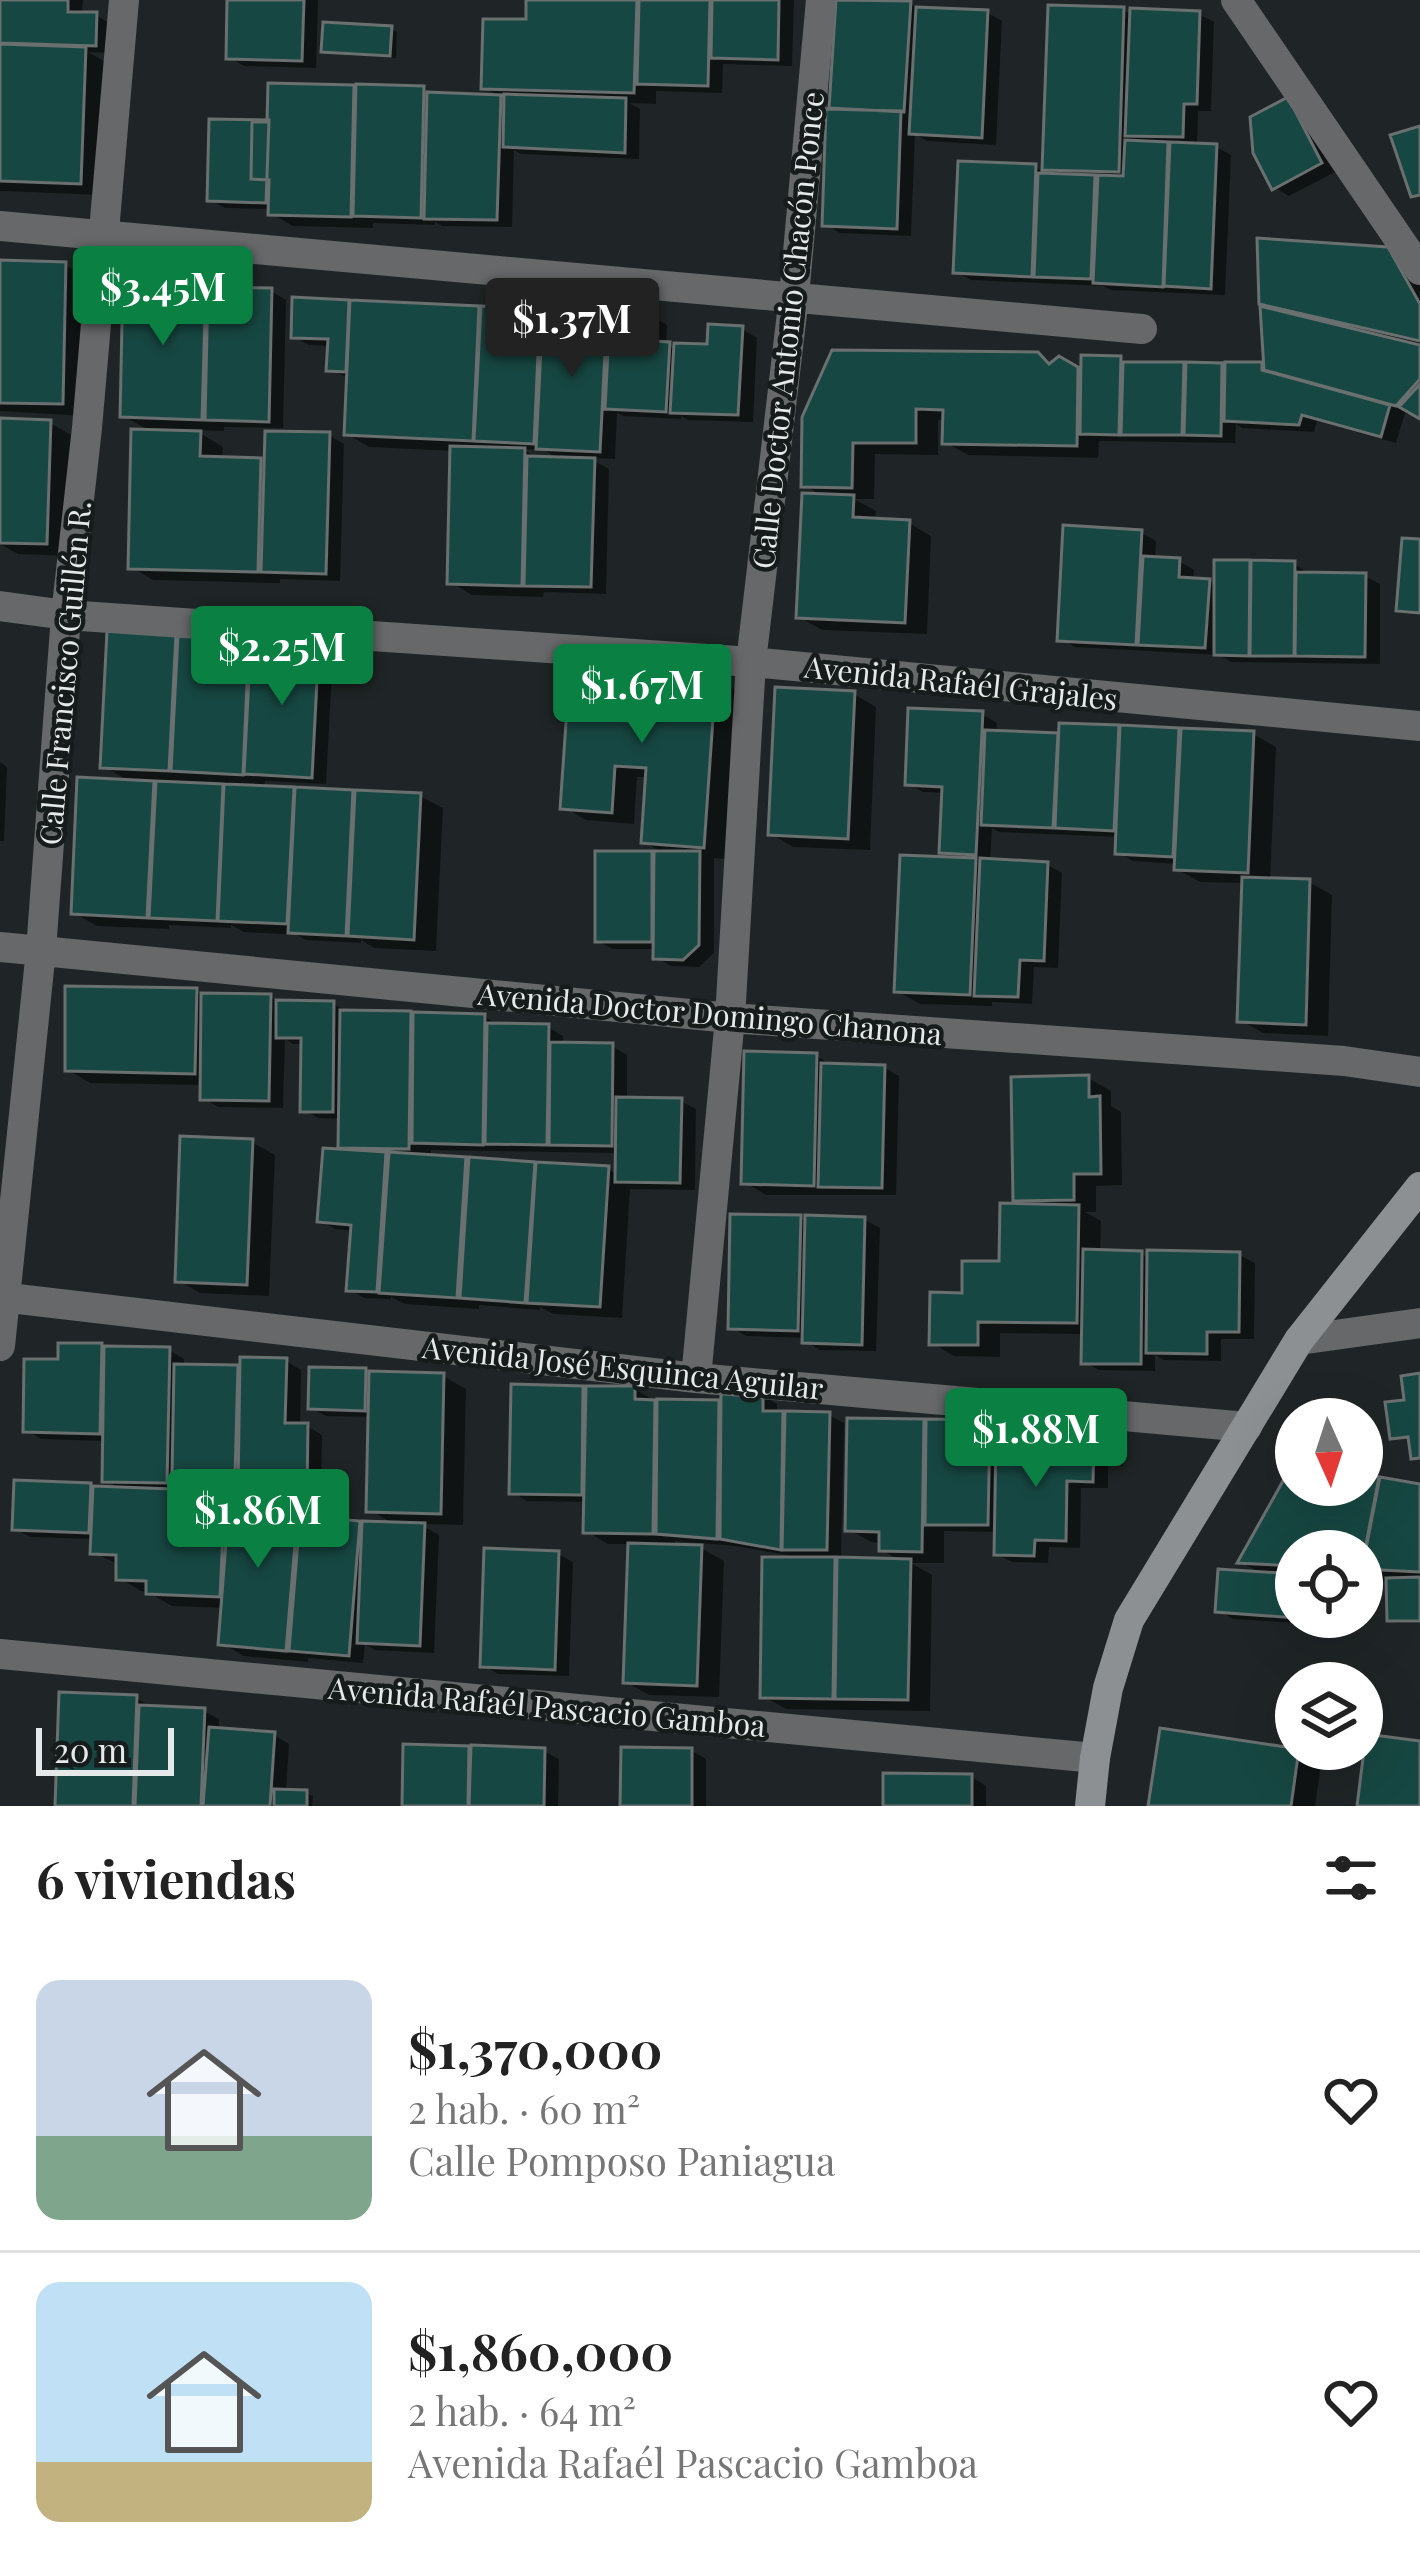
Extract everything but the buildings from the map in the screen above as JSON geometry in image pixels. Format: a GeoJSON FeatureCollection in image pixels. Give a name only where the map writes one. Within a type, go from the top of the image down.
{"type":"FeatureCollection","features":[{"type":"Feature","properties":{"kind":"street","name":"Calle Francisco Guillén R."},"geometry":{"type":"LineString","coordinates":[[0,1346],[41,950],[66,615],[124,0]]}},
{"type":"Feature","properties":{"kind":"street","name":"Calle Doctor Antonio Chacón Ponce"},"geometry":{"type":"LineString","coordinates":[[696,1378],[730,1018],[752,662],[794,296],[820,0]]}},
{"type":"Feature","properties":{"kind":"street"},"geometry":{"type":"LineString","coordinates":[[1236,0],[1420,270]]}},
{"type":"Feature","properties":{"kind":"street"},"geometry":{"type":"LineString","coordinates":[[0,226],[1142,329]]}},
{"type":"Feature","properties":{"kind":"street","name":"Avenida Rafaél Grajales"},"geometry":{"type":"LineString","coordinates":[[0,606],[66,615],[752,662],[1420,726]]}},
{"type":"Feature","properties":{"kind":"street","name":"Avenida Doctor Domingo Chanona"},"geometry":{"type":"LineString","coordinates":[[0,947],[730,1018],[1344,1061],[1420,1072]]}},
{"type":"Feature","properties":{"kind":"street"},"geometry":{"type":"LineString","coordinates":[[1090,1806],[1108,1688],[1129,1620],[1299,1340],[1420,1187]]}},
{"type":"Feature","properties":{"kind":"street","name":"Avenida José Esquinca Aguilar"},"geometry":{"type":"LineString","coordinates":[[3,1297],[696,1378],[1247,1427]]}},
{"type":"Feature","properties":{"kind":"street"},"geometry":{"type":"LineString","coordinates":[[1299,1340],[1420,1323]]}},
{"type":"Feature","properties":{"kind":"street","name":"Avenida Rafaél Pascacio Gamboa"},"geometry":{"type":"LineString","coordinates":[[0,1654],[1095,1758]]}}]}
